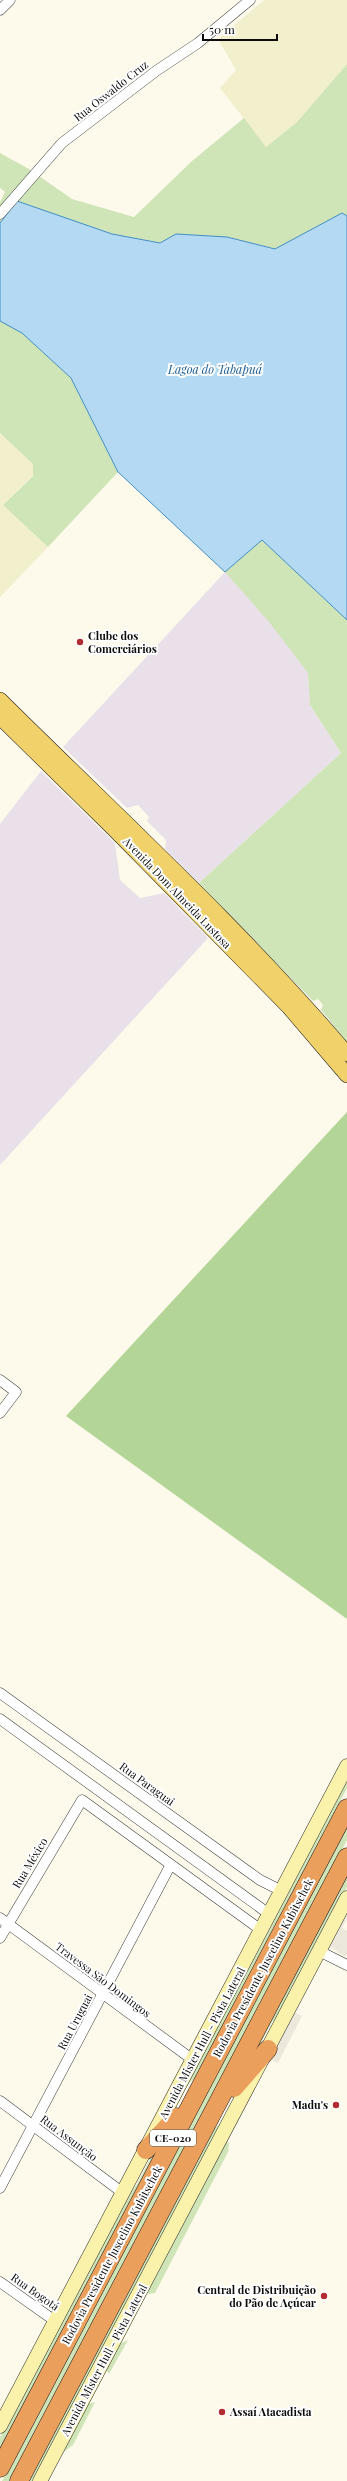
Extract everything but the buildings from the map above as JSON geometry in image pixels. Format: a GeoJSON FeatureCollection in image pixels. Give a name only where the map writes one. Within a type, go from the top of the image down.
{"type":"FeatureCollection","features":[{"type":"Feature","properties":{"kind":"highway","name":"Rodovia Presidente Juscelino Kubitschek"},"geometry":{"type":"LineString","coordinates":[[0,2468],[347,1808]]}},
{"type":"Feature","properties":{"kind":"highway","name":"Rodovia Presidente Juscelino Kubitschek"},"geometry":{"type":"LineString","coordinates":[[20,2481],[347,1857]]}},
{"type":"Feature","properties":{"kind":"highway"},"geometry":{"type":"LineString","coordinates":[[214,2111],[268,2049]]}},
{"type":"Feature","properties":{"kind":"highway"},"geometry":{"type":"LineString","coordinates":[[146,2150],[167,2130],[197,2092]]}},
{"type":"Feature","properties":{"kind":"main road","name":"Avenida Dom Almeida Lustosa"},"geometry":{"type":"LineString","coordinates":[[0,700],[118,824],[313,1014],[347,1054]]}},
{"type":"Feature","properties":{"kind":"main road","name":"Avenida Dom Almeida Lustosa"},"geometry":{"type":"LineString","coordinates":[[0,717],[42,760],[118,824]]}},
{"type":"Feature","properties":{"kind":"main road","name":"Avenida Dom Almeida Lustosa"},"geometry":{"type":"LineString","coordinates":[[162,867],[289,1007],[347,1075]]}},
{"type":"Feature","properties":{"kind":"main road","name":"Avenida Mister Hull - Pista Lateral"},"geometry":{"type":"LineString","coordinates":[[0,2426],[347,1766]]}},
{"type":"Feature","properties":{"kind":"main road","name":"Avenida Mister Hull - Pista Lateral"},"geometry":{"type":"LineString","coordinates":[[40,2481],[347,1898]]}},
{"type":"Feature","properties":{"kind":"street"},"geometry":{"type":"LineString","coordinates":[[0,10],[10,0]]}},
{"type":"Feature","properties":{"kind":"street","name":"Rua Oswaldo Cruz"},"geometry":{"type":"LineString","coordinates":[[0,214],[62,143],[156,71],[198,43],[250,0]]}},
{"type":"Feature","properties":{"kind":"street"},"geometry":{"type":"LineString","coordinates":[[0,1380],[16,1392],[0,1414]]}},
{"type":"Feature","properties":{"kind":"street","name":"Rua Paraguai"},"geometry":{"type":"LineString","coordinates":[[0,1693],[260,1880],[282,1891]]}},
{"type":"Feature","properties":{"kind":"street"},"geometry":{"type":"LineString","coordinates":[[0,1719],[269,1914]]}},
{"type":"Feature","properties":{"kind":"street","name":"Rua México"},"geometry":{"type":"LineString","coordinates":[[0,1938],[4,1921],[82,1800],[170,1866]]}},
{"type":"Feature","properties":{"kind":"street"},"geometry":{"type":"LineString","coordinates":[[170,1866],[261,1930]]}},
{"type":"Feature","properties":{"kind":"street","name":"Rua Uruguai"},"geometry":{"type":"LineString","coordinates":[[0,2188],[170,1866]]}},
{"type":"Feature","properties":{"kind":"street","name":"Travessa São Domingos"},"geometry":{"type":"LineString","coordinates":[[4,1921],[102,1995],[193,2060]]}},
{"type":"Feature","properties":{"kind":"street"},"geometry":{"type":"LineString","coordinates":[[319,1951],[347,1965]]}},
{"type":"Feature","properties":{"kind":"street","name":"Rua Assunção"},"geometry":{"type":"LineString","coordinates":[[0,2101],[123,2193]]}},
{"type":"Feature","properties":{"kind":"street","name":"Rua Bogotá"},"geometry":{"type":"LineString","coordinates":[[0,2282],[55,2321]]}},
{"type":"Feature","properties":{"kind":"shaded area"},"geometry":{"type":"Polygon","coordinates":[[[264,0],[347,0],[347,64],[297,122],[266,147],[220,88],[236,70],[218,39],[264,0]]]}},
{"type":"Feature","properties":{"kind":"shaded area"},"geometry":{"type":"Polygon","coordinates":[[[0,433],[33,464],[33,475],[3,505],[48,547],[0,597],[0,433]]]}},
{"type":"Feature","properties":{"kind":"shaded area"},"geometry":{"type":"Polygon","coordinates":[[[225,572],[270,622],[308,673],[310,705],[341,753],[199,883],[165,849],[166,840],[147,821],[149,817],[138,805],[127,808],[63,747],[225,572]]]}},
{"type":"Feature","properties":{"kind":"shaded area"},"geometry":{"type":"Polygon","coordinates":[[[41,771],[115,843],[120,880],[140,898],[164,893],[208,938],[0,1165],[0,824],[41,771]]]}},
{"type":"Feature","properties":{"kind":"shaded area"},"geometry":{"type":"Polygon","coordinates":[[[347,1909],[347,1918],[342,1928],[347,1931],[347,1956],[344,1956],[329,1946],[347,1909]]]}},
{"type":"Feature","properties":{"kind":"shaded area"},"geometry":{"type":"Polygon","coordinates":[[[294,2012],[302,2016],[278,2063],[270,2059],[294,2012]]]}},
{"type":"Feature","properties":{"kind":"green space"},"geometry":{"type":"Polygon","coordinates":[[[347,64],[347,216],[342,213],[275,249],[227,237],[176,234],[160,243],[112,234],[17,201],[0,223],[0,202],[5,192],[0,188],[0,153],[29,169],[72,199],[134,217],[192,161],[244,118],[266,147],[297,122],[347,64]]]}},
{"type":"Feature","properties":{"kind":"green space"},"geometry":{"type":"Polygon","coordinates":[[[0,321],[22,333],[71,378],[118,472],[48,547],[3,505],[33,476],[33,464],[0,433],[0,321]]]}},
{"type":"Feature","properties":{"kind":"green space"},"geometry":{"type":"Polygon","coordinates":[[[262,540],[347,620],[347,1042],[321,1010],[323,1005],[318,999],[313,1001],[199,883],[341,753],[310,705],[308,673],[269,622],[225,572],[262,540]]]}},
{"type":"Feature","properties":{"kind":"green space"},"geometry":{"type":"Polygon","coordinates":[[[347,1112],[347,1619],[66,1416],[347,1112]]]}},
{"type":"Feature","properties":{"kind":"green space"},"geometry":{"type":"Polygon","coordinates":[[[347,1778],[347,1788],[195,2078],[190,2082],[169,2116],[347,1778]]]}},
{"type":"Feature","properties":{"kind":"green space"},"geometry":{"type":"Polygon","coordinates":[[[347,1824],[347,1840],[10,2481],[2,2481],[347,1824]]]}},
{"type":"Feature","properties":{"kind":"green space"},"geometry":{"type":"Polygon","coordinates":[[[347,1876],[347,1887],[280,2014],[272,2022],[254,2056],[252,2056],[347,1876]]]}},
{"type":"Feature","properties":{"kind":"green space"},"geometry":{"type":"Polygon","coordinates":[[[221,2123],[35,2481],[29,2481],[213,2130],[221,2123]]]}},
{"type":"Feature","properties":{"kind":"green space"},"geometry":{"type":"Polygon","coordinates":[[[226,2141],[229,2143],[228,2152],[155,2293],[149,2294],[147,2292],[226,2141]]]}},
{"type":"Feature","properties":{"kind":"green space"},"geometry":{"type":"Polygon","coordinates":[[[161,2143],[0,2450],[0,2437],[121,2207],[137,2184],[158,2144],[161,2143]]]}},
{"type":"Feature","properties":{"kind":"green space"},"geometry":{"type":"Polygon","coordinates":[[[128,2340],[109,2374],[106,2369],[119,2344],[128,2340]]]}},
{"type":"Feature","properties":{"kind":"green space"},"geometry":{"type":"Polygon","coordinates":[[[95,2402],[73,2445],[61,2454],[88,2404],[95,2402]]]}},
{"type":"Feature","properties":{"kind":"water","name":"Lagoa do Tabapuá"},"geometry":{"type":"Polygon","coordinates":[[[17,201],[112,234],[160,243],[176,234],[227,237],[275,249],[342,213],[347,216],[347,620],[262,540],[225,572],[118,472],[71,378],[22,333],[0,321],[0,223],[17,201]]]}},
{"type":"Feature","properties":{"kind":"place","name":"Clube dos Comerciários"},"geometry":{"type":"Point","coordinates":[80,642]}},
{"type":"Feature","properties":{"kind":"place","name":"Madu's"},"geometry":{"type":"Point","coordinates":[336,2105]}},
{"type":"Feature","properties":{"kind":"place","name":"Central de Distribuição do Pão de Açúcar"},"geometry":{"type":"Point","coordinates":[324,2296]}},
{"type":"Feature","properties":{"kind":"place","name":"Assaí Atacadista"},"geometry":{"type":"Point","coordinates":[222,2412]}}]}
